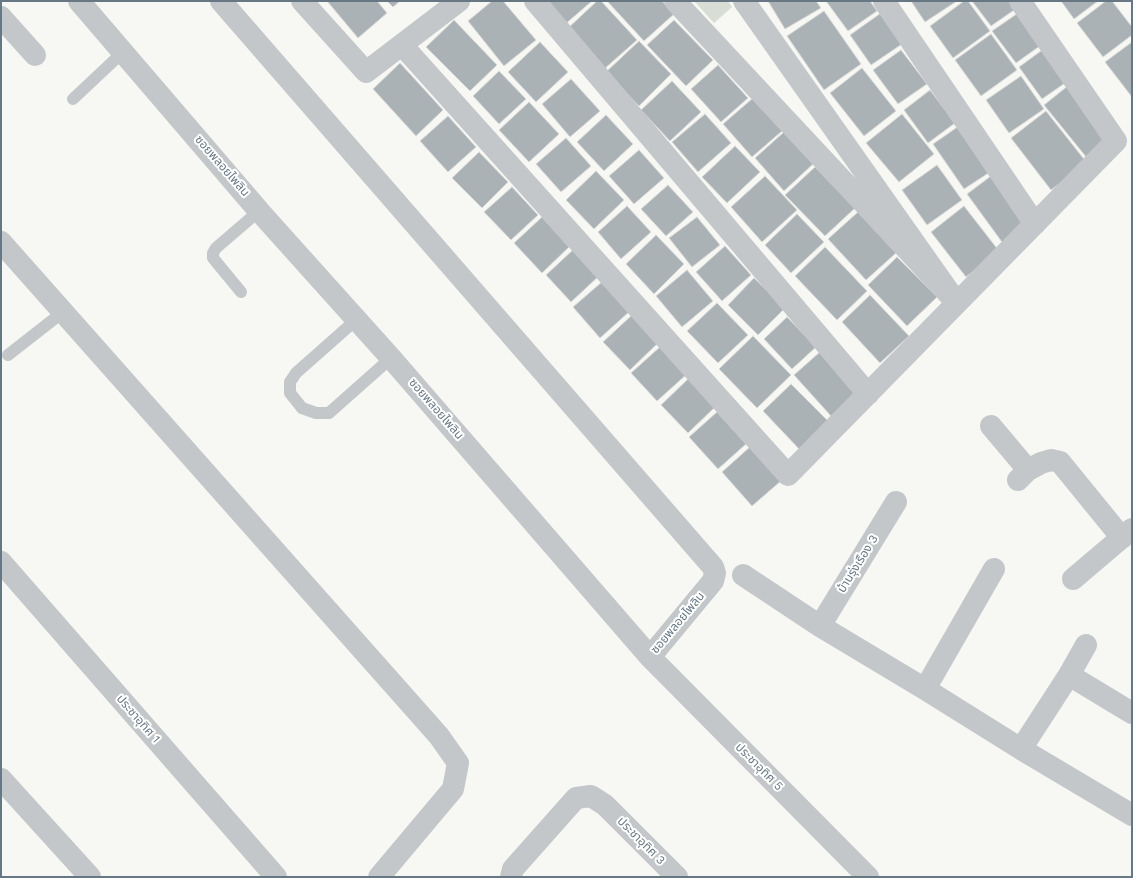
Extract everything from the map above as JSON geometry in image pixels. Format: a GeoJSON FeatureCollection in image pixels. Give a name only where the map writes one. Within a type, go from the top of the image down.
{"type":"FeatureCollection","features":[{"type":"Feature","properties":{"kind":"street","name":"ซอยพลอยไพลิน"},"geometry":{"type":"LineString","coordinates":[[79,1],[260,211],[357,319],[650,657],[713,581],[715,573],[713,568],[221,1]]}},
{"type":"Feature","properties":{"kind":"street"},"geometry":{"type":"LineString","coordinates":[[302,1],[366,72],[459,1]]}},
{"type":"Feature","properties":{"kind":"street"},"geometry":{"type":"LineString","coordinates":[[535,1],[868,394]]}},
{"type":"Feature","properties":{"kind":"street"},"geometry":{"type":"LineString","coordinates":[[675,1],[957,304]]}},
{"type":"Feature","properties":{"kind":"street"},"geometry":{"type":"LineString","coordinates":[[744,1],[957,304]]}},
{"type":"Feature","properties":{"kind":"street"},"geometry":{"type":"LineString","coordinates":[[884,1],[1035,224]]}},
{"type":"Feature","properties":{"kind":"street"},"geometry":{"type":"LineString","coordinates":[[402,45],[788,475],[1116,141],[1020,1]]}},
{"type":"Feature","properties":{"kind":"street"},"geometry":{"type":"LineString","coordinates":[[1,17],[35,55]]}},
{"type":"Feature","properties":{"kind":"street"},"geometry":{"type":"LineString","coordinates":[[1,242],[439,736],[458,763],[453,789],[379,877]]}},
{"type":"Feature","properties":{"kind":"street"},"geometry":{"type":"LineString","coordinates":[[991,426],[1023,475],[1041,463],[1051,460],[1060,462],[1127,533],[1073,579]]}},
{"type":"Feature","properties":{"kind":"street","name":"บ้านรุ่งเรือง 3"},"geometry":{"type":"LineString","coordinates":[[820,626],[896,502]]}},
{"type":"Feature","properties":{"kind":"street","name":"ประชาอุทิศ 1"},"geometry":{"type":"LineString","coordinates":[[1,562],[276,877]]}},
{"type":"Feature","properties":{"kind":"street"},"geometry":{"type":"LineString","coordinates":[[925,689],[994,569]]}},
{"type":"Feature","properties":{"kind":"street"},"geometry":{"type":"LineString","coordinates":[[743,575],[820,626],[1132,815]]}},
{"type":"Feature","properties":{"kind":"street"},"geometry":{"type":"LineString","coordinates":[[1022,749],[1069,675],[1086,645]]}},
{"type":"Feature","properties":{"kind":"street","name":"ประชาอุทิศ 5"},"geometry":{"type":"LineString","coordinates":[[650,657],[868,877]]}},
{"type":"Feature","properties":{"kind":"street"},"geometry":{"type":"LineString","coordinates":[[1069,675],[1132,713]]}},
{"type":"Feature","properties":{"kind":"street"},"geometry":{"type":"LineString","coordinates":[[1,779],[90,877]]}},
{"type":"Feature","properties":{"kind":"street","name":"ประชาอุทิศ 3"},"geometry":{"type":"LineString","coordinates":[[512,877],[513,869],[576,798],[591,796],[606,806],[677,877]]}},
{"type":"Feature","properties":{"kind":"lane"},"geometry":{"type":"LineString","coordinates":[[73,99],[123,52]]}},
{"type":"Feature","properties":{"kind":"lane"},"geometry":{"type":"LineString","coordinates":[[241,292],[213,258],[213,253],[216,248],[260,211]]}},
{"type":"Feature","properties":{"kind":"lane"},"geometry":{"type":"LineString","coordinates":[[8,355],[63,312]]}},
{"type":"Feature","properties":{"kind":"lane"},"geometry":{"type":"LineString","coordinates":[[357,319],[296,373],[290,382],[290,393],[302,408],[316,413],[330,413],[391,358]]}},
{"type":"Feature","properties":{"kind":"shaded area"},"geometry":{"type":"Polygon","coordinates":[[[694,1],[728,1],[732,7],[714,23],[694,1]]]}},
{"type":"Feature","properties":{"kind":"building"},"geometry":{"type":"Polygon","coordinates":[[[327,1],[377,1],[387,13],[358,38],[327,1]]]}},
{"type":"Feature","properties":{"kind":"building"},"geometry":{"type":"Polygon","coordinates":[[[387,1],[400,1],[393,7],[387,1]]]}},
{"type":"Feature","properties":{"kind":"building"},"geometry":{"type":"Polygon","coordinates":[[[492,1],[503,1],[536,40],[504,66],[468,21],[492,1]]]}},
{"type":"Feature","properties":{"kind":"building"},"geometry":{"type":"Polygon","coordinates":[[[541,1],[592,1],[563,26],[541,1]]]}},
{"type":"Feature","properties":{"kind":"building"},"geometry":{"type":"Polygon","coordinates":[[[597,1],[601,1],[637,40],[603,70],[566,30],[597,1]]]}},
{"type":"Feature","properties":{"kind":"building"},"geometry":{"type":"Polygon","coordinates":[[[607,1],[662,1],[674,14],[644,41],[607,1]]]}},
{"type":"Feature","properties":{"kind":"building"},"geometry":{"type":"Polygon","coordinates":[[[768,1],[816,1],[821,8],[785,29],[768,1]]]}},
{"type":"Feature","properties":{"kind":"building"},"geometry":{"type":"Polygon","coordinates":[[[826,1],[870,1],[877,11],[848,31],[826,1]]]}},
{"type":"Feature","properties":{"kind":"building"},"geometry":{"type":"Polygon","coordinates":[[[911,1],[957,1],[925,22],[911,1]]]}},
{"type":"Feature","properties":{"kind":"building"},"geometry":{"type":"Polygon","coordinates":[[[964,1],[968,1],[990,31],[953,58],[930,26],[964,1]]]}},
{"type":"Feature","properties":{"kind":"building"},"geometry":{"type":"Polygon","coordinates":[[[972,1],[1012,1],[1017,8],[991,26],[972,1]]]}},
{"type":"Feature","properties":{"kind":"building"},"geometry":{"type":"Polygon","coordinates":[[[1061,1],[1098,1],[1074,19],[1061,1]]]}},
{"type":"Feature","properties":{"kind":"building"},"geometry":{"type":"Polygon","coordinates":[[[1106,1],[1112,1],[1132,27],[1132,35],[1103,57],[1077,23],[1106,1]]]}},
{"type":"Feature","properties":{"kind":"building"},"geometry":{"type":"Polygon","coordinates":[[[824,11],[861,64],[824,90],[787,36],[824,11]]]}},
{"type":"Feature","properties":{"kind":"building"},"geometry":{"type":"Polygon","coordinates":[[[1021,11],[1044,43],[1016,63],[992,31],[1021,11]]]}},
{"type":"Feature","properties":{"kind":"building"},"geometry":{"type":"Polygon","coordinates":[[[881,13],[902,44],[871,65],[850,35],[881,13]]]}},
{"type":"Feature","properties":{"kind":"building"},"geometry":{"type":"Polygon","coordinates":[[[454,20],[497,65],[470,91],[426,47],[454,20]]]}},
{"type":"Feature","properties":{"kind":"building"},"geometry":{"type":"Polygon","coordinates":[[[674,20],[713,60],[686,86],[647,45],[674,20]]]}},
{"type":"Feature","properties":{"kind":"building"},"geometry":{"type":"Polygon","coordinates":[[[991,34],[1017,70],[981,96],[955,60],[991,34]]]}},
{"type":"Feature","properties":{"kind":"building"},"geometry":{"type":"Polygon","coordinates":[[[639,41],[671,74],[639,106],[606,72],[639,41]]]}},
{"type":"Feature","properties":{"kind":"building"},"geometry":{"type":"Polygon","coordinates":[[[540,42],[568,72],[536,102],[508,72],[540,42]]]}},
{"type":"Feature","properties":{"kind":"building"},"geometry":{"type":"Polygon","coordinates":[[[1132,42],[1132,97],[1105,62],[1132,42]]]}},
{"type":"Feature","properties":{"kind":"building"},"geometry":{"type":"Polygon","coordinates":[[[1045,48],[1068,81],[1042,99],[1019,67],[1045,48]]]}},
{"type":"Feature","properties":{"kind":"building"},"geometry":{"type":"Polygon","coordinates":[[[901,50],[927,84],[898,104],[873,70],[901,50]]]}},
{"type":"Feature","properties":{"kind":"building"},"geometry":{"type":"Polygon","coordinates":[[[400,63],[443,110],[416,136],[373,89],[400,63]]]}},
{"type":"Feature","properties":{"kind":"building"},"geometry":{"type":"Polygon","coordinates":[[[718,65],[748,98],[721,122],[691,89],[718,65]]]}},
{"type":"Feature","properties":{"kind":"building"},"geometry":{"type":"Polygon","coordinates":[[[862,68],[896,111],[864,136],[830,93],[862,68]]]}},
{"type":"Feature","properties":{"kind":"building"},"geometry":{"type":"Polygon","coordinates":[[[499,71],[526,99],[499,124],[473,96],[499,71]]]}},
{"type":"Feature","properties":{"kind":"building"},"geometry":{"type":"Polygon","coordinates":[[[1021,76],[1044,109],[1009,133],[986,100],[1021,76]]]}},
{"type":"Feature","properties":{"kind":"building"},"geometry":{"type":"Polygon","coordinates":[[[571,79],[600,111],[570,137],[542,104],[571,79]]]}},
{"type":"Feature","properties":{"kind":"building"},"geometry":{"type":"Polygon","coordinates":[[[672,81],[701,112],[670,141],[641,110],[672,81]]]}},
{"type":"Feature","properties":{"kind":"building"},"geometry":{"type":"Polygon","coordinates":[[[1069,85],[1111,139],[1087,158],[1044,105],[1069,85]]]}},
{"type":"Feature","properties":{"kind":"building"},"geometry":{"type":"Polygon","coordinates":[[[930,90],[955,123],[928,143],[904,110],[930,90]]]}},
{"type":"Feature","properties":{"kind":"building"},"geometry":{"type":"Polygon","coordinates":[[[753,98],[782,131],[752,157],[723,124],[753,98]]]}},
{"type":"Feature","properties":{"kind":"building"},"geometry":{"type":"Polygon","coordinates":[[[529,102],[559,134],[529,162],[499,130],[529,102]]]}},
{"type":"Feature","properties":{"kind":"building"},"geometry":{"type":"Polygon","coordinates":[[[1046,111],[1087,163],[1051,190],[1011,138],[1046,111]]]}},
{"type":"Feature","properties":{"kind":"building"},"geometry":{"type":"Polygon","coordinates":[[[705,114],[731,143],[698,172],[672,142],[705,114]]]}},
{"type":"Feature","properties":{"kind":"building"},"geometry":{"type":"Polygon","coordinates":[[[902,114],[934,154],[899,182],[866,143],[902,114]]]}},
{"type":"Feature","properties":{"kind":"building"},"geometry":{"type":"Polygon","coordinates":[[[606,115],[633,144],[604,171],[577,142],[606,115]]]}},
{"type":"Feature","properties":{"kind":"building"},"geometry":{"type":"Polygon","coordinates":[[[448,116],[476,147],[448,172],[420,141],[448,116]]]}},
{"type":"Feature","properties":{"kind":"building"},"geometry":{"type":"Polygon","coordinates":[[[959,126],[990,172],[964,189],[933,144],[959,126]]]}},
{"type":"Feature","properties":{"kind":"building"},"geometry":{"type":"Polygon","coordinates":[[[784,132],[813,164],[784,191],[755,158],[784,132]]]}},
{"type":"Feature","properties":{"kind":"building"},"geometry":{"type":"Polygon","coordinates":[[[566,138],[591,166],[561,192],[536,164],[566,138]]]}},
{"type":"Feature","properties":{"kind":"building"},"geometry":{"type":"Polygon","coordinates":[[[735,146],[760,172],[727,203],[702,177],[735,146]]]}},
{"type":"Feature","properties":{"kind":"building"},"geometry":{"type":"Polygon","coordinates":[[[639,150],[664,178],[634,204],[609,176],[639,150]]]}},
{"type":"Feature","properties":{"kind":"building"},"geometry":{"type":"Polygon","coordinates":[[[479,152],[508,182],[482,208],[452,178],[479,152]]]}},
{"type":"Feature","properties":{"kind":"building"},"geometry":{"type":"Polygon","coordinates":[[[937,165],[962,200],[927,225],[902,190],[937,165]]]}},
{"type":"Feature","properties":{"kind":"building"},"geometry":{"type":"Polygon","coordinates":[[[815,167],[855,208],[825,236],[785,195],[815,167]]]}},
{"type":"Feature","properties":{"kind":"building"},"geometry":{"type":"Polygon","coordinates":[[[596,171],[624,200],[594,229],[566,200],[596,171]]]}},
{"type":"Feature","properties":{"kind":"building"},"geometry":{"type":"Polygon","coordinates":[[[765,176],[797,210],[762,242],[731,207],[765,176]]]}},
{"type":"Feature","properties":{"kind":"building"},"geometry":{"type":"Polygon","coordinates":[[[991,176],[1027,224],[1002,242],[967,194],[991,176]]]}},
{"type":"Feature","properties":{"kind":"building"},"geometry":{"type":"Polygon","coordinates":[[[668,185],[693,212],[666,236],[641,209],[668,185]]]}},
{"type":"Feature","properties":{"kind":"building"},"geometry":{"type":"Polygon","coordinates":[[[512,187],[538,215],[511,240],[484,212],[512,187]]]}},
{"type":"Feature","properties":{"kind":"building"},"geometry":{"type":"Polygon","coordinates":[[[627,206],[651,232],[621,259],[598,232],[627,206]]]}},
{"type":"Feature","properties":{"kind":"building"},"geometry":{"type":"Polygon","coordinates":[[[964,206],[999,251],[966,277],[931,232],[964,206]]]}},
{"type":"Feature","properties":{"kind":"building"},"geometry":{"type":"Polygon","coordinates":[[[858,212],[896,253],[866,280],[828,239],[858,212]]]}},
{"type":"Feature","properties":{"kind":"building"},"geometry":{"type":"Polygon","coordinates":[[[797,214],[824,242],[791,273],[765,245],[797,214]]]}},
{"type":"Feature","properties":{"kind":"building"},"geometry":{"type":"Polygon","coordinates":[[[542,217],[569,247],[542,273],[514,243],[542,217]]]}},
{"type":"Feature","properties":{"kind":"building"},"geometry":{"type":"Polygon","coordinates":[[[697,217],[720,245],[692,267],[669,238],[697,217]]]}},
{"type":"Feature","properties":{"kind":"building"},"geometry":{"type":"Polygon","coordinates":[[[656,235],[684,264],[654,294],[626,264],[656,235]]]}},
{"type":"Feature","properties":{"kind":"building"},"geometry":{"type":"Polygon","coordinates":[[[725,246],[751,275],[722,301],[696,272],[725,246]]]}},
{"type":"Feature","properties":{"kind":"building"},"geometry":{"type":"Polygon","coordinates":[[[825,247],[867,291],[837,320],[795,276],[825,247]]]}},
{"type":"Feature","properties":{"kind":"building"},"geometry":{"type":"Polygon","coordinates":[[[575,248],[600,275],[571,302],[546,275],[575,248]]]}},
{"type":"Feature","properties":{"kind":"building"},"geometry":{"type":"Polygon","coordinates":[[[897,257],[937,297],[907,326],[868,285],[897,257]]]}},
{"type":"Feature","properties":{"kind":"building"},"geometry":{"type":"Polygon","coordinates":[[[687,270],[713,301],[682,327],[656,296],[687,270]]]}},
{"type":"Feature","properties":{"kind":"building"},"geometry":{"type":"Polygon","coordinates":[[[754,278],[785,308],[758,335],[728,305],[754,278]]]}},
{"type":"Feature","properties":{"kind":"building"},"geometry":{"type":"Polygon","coordinates":[[[603,281],[630,311],[600,338],[573,307],[603,281]]]}},
{"type":"Feature","properties":{"kind":"building"},"geometry":{"type":"Polygon","coordinates":[[[870,295],[909,336],[880,363],[842,322],[870,295]]]}},
{"type":"Feature","properties":{"kind":"building"},"geometry":{"type":"Polygon","coordinates":[[[717,303],[748,335],[718,363],[687,331],[717,303]]]}},
{"type":"Feature","properties":{"kind":"building"},"geometry":{"type":"Polygon","coordinates":[[[632,315],[659,342],[630,370],[603,342],[632,315]]]}},
{"type":"Feature","properties":{"kind":"building"},"geometry":{"type":"Polygon","coordinates":[[[787,317],[816,347],[792,369],[764,339],[787,317]]]}},
{"type":"Feature","properties":{"kind":"building"},"geometry":{"type":"Polygon","coordinates":[[[753,336],[791,375],[757,408],[719,369],[753,336]]]}},
{"type":"Feature","properties":{"kind":"building"},"geometry":{"type":"Polygon","coordinates":[[[661,346],[687,374],[657,401],[631,373],[661,346]]]}},
{"type":"Feature","properties":{"kind":"building"},"geometry":{"type":"Polygon","coordinates":[[[821,351],[859,392],[831,416],[794,375],[821,351]]]}},
{"type":"Feature","properties":{"kind":"building"},"geometry":{"type":"Polygon","coordinates":[[[688,379],[715,407],[688,433],[661,405],[688,379]]]}},
{"type":"Feature","properties":{"kind":"building"},"geometry":{"type":"Polygon","coordinates":[[[791,384],[830,423],[801,451],[763,411],[791,384]]]}},
{"type":"Feature","properties":{"kind":"building"},"geometry":{"type":"Polygon","coordinates":[[[717,412],[746,444],[718,469],[689,437],[717,412]]]}},
{"type":"Feature","properties":{"kind":"building"},"geometry":{"type":"Polygon","coordinates":[[[751,446],[782,480],[752,506],[722,472],[751,446]]]}}]}
